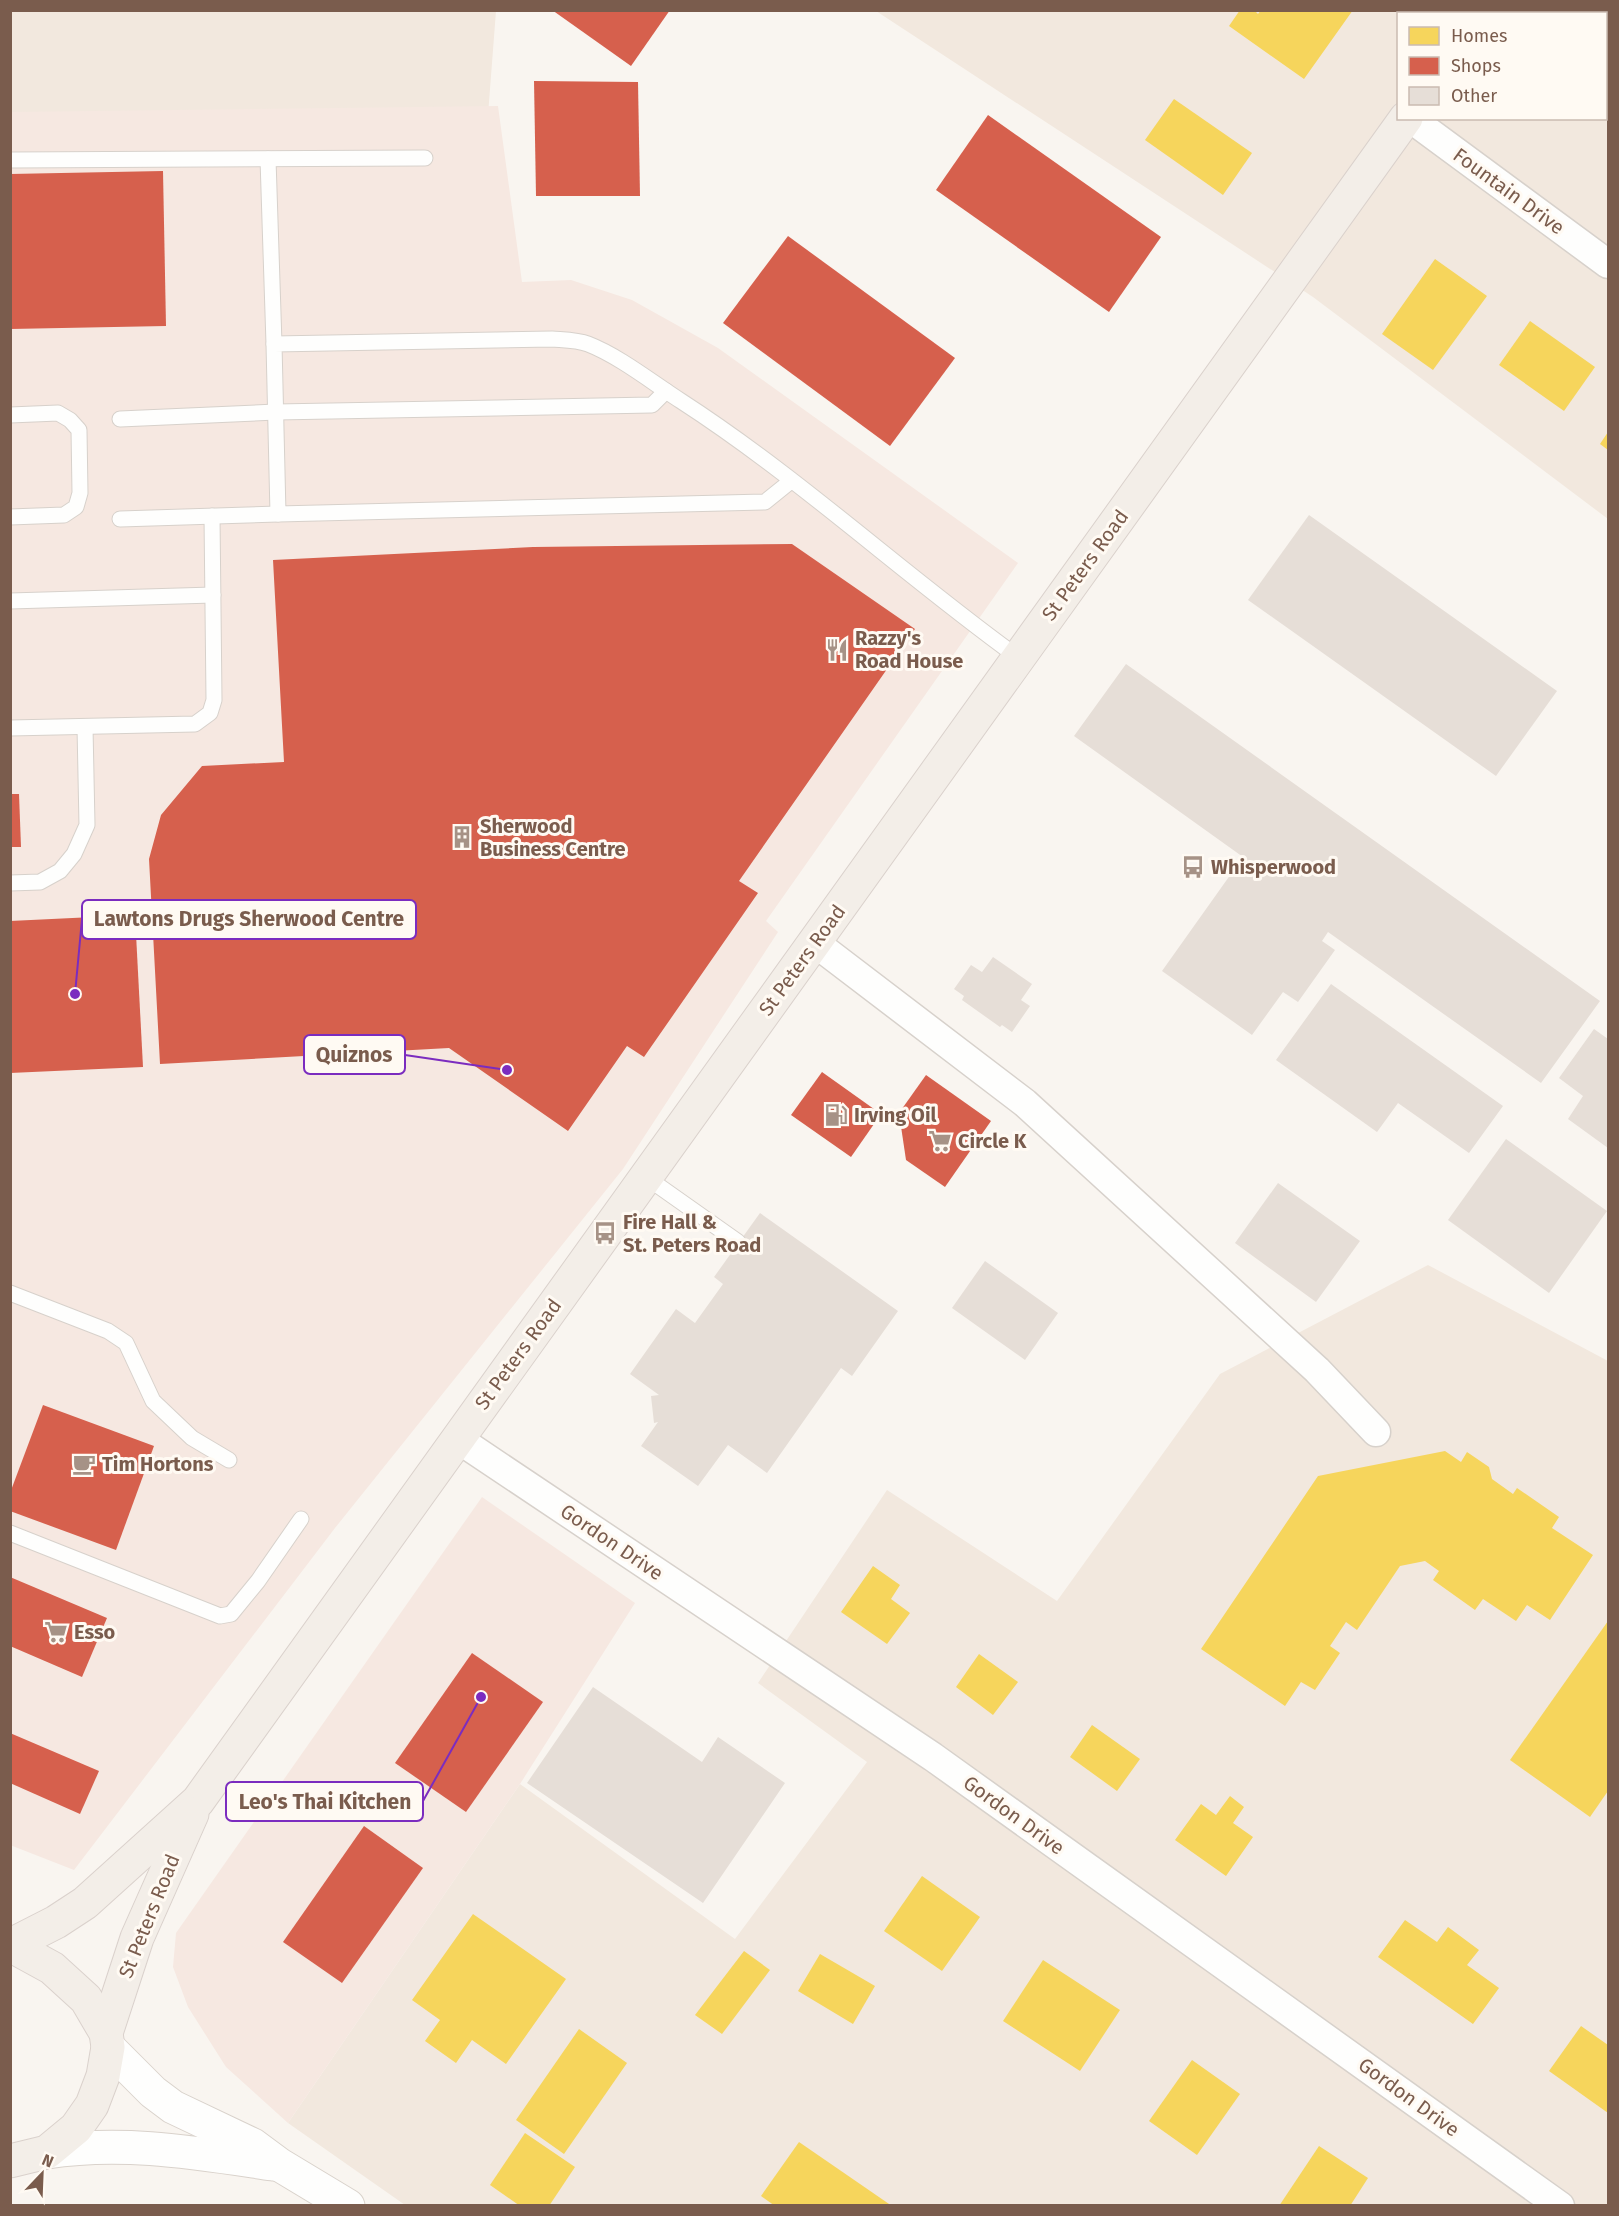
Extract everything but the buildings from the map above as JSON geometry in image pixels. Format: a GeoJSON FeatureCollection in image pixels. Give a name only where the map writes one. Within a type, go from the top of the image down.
{"type":"FeatureCollection","features":[{"type":"Feature","properties":{"kind":"main road","name":"St Peters Road"},"geometry":{"type":"LineString","coordinates":[[47,2152],[76,2128],[92,2105],[103,2076],[107,2040],[137,1938],[198,1801],[1407,120]]}},
{"type":"Feature","properties":{"kind":"main road","name":"St Peters Road"},"geometry":{"type":"LineString","coordinates":[[11,1945],[56,1922],[85,1903],[198,1801]]}},
{"type":"Feature","properties":{"kind":"main road"},"geometry":{"type":"LineString","coordinates":[[11,1945],[52,1968],[86,1999],[107,2040]]}},
{"type":"Feature","properties":{"kind":"main road"},"geometry":{"type":"LineString","coordinates":[[10,2161],[47,2152]]}},
{"type":"Feature","properties":{"kind":"street","name":"Fountain Drive"},"geometry":{"type":"LineString","coordinates":[[1411,120],[1608,264]]}},
{"type":"Feature","properties":{"kind":"street"},"geometry":{"type":"LineString","coordinates":[[814,942],[1025,1103],[1317,1370],[1376,1432]]}},
{"type":"Feature","properties":{"kind":"street","name":"Gordon Drive"},"geometry":{"type":"LineString","coordinates":[[458,1439],[933,1757],[1560,2205]]}},
{"type":"Feature","properties":{"kind":"street"},"geometry":{"type":"LineString","coordinates":[[107,2040],[153,2092],[173,2107],[246,2141],[280,2165],[348,2205]]}},
{"type":"Feature","properties":{"kind":"street"},"geometry":{"type":"LineString","coordinates":[[47,2152],[82,2147],[160,2148],[280,2165]]}},
{"type":"Feature","properties":{"kind":"lane"},"geometry":{"type":"LineString","coordinates":[[10,160],[425,158]]}},
{"type":"Feature","properties":{"kind":"lane"},"geometry":{"type":"LineString","coordinates":[[268,159],[278,514]]}},
{"type":"Feature","properties":{"kind":"lane"},"geometry":{"type":"LineString","coordinates":[[273,344],[552,339],[587,344],[612,357],[732,435],[975,627],[1018,658]]}},
{"type":"Feature","properties":{"kind":"lane"},"geometry":{"type":"LineString","coordinates":[[120,419],[276,412],[652,405],[666,391]]}},
{"type":"Feature","properties":{"kind":"lane"},"geometry":{"type":"LineString","coordinates":[[10,416],[58,413],[70,420],[79,430],[80,493],[76,507],[63,515],[10,517]]}},
{"type":"Feature","properties":{"kind":"lane"},"geometry":{"type":"LineString","coordinates":[[120,519],[765,502],[791,481]]}},
{"type":"Feature","properties":{"kind":"lane"},"geometry":{"type":"LineString","coordinates":[[10,728],[195,724],[210,712],[214,700],[212,516]]}},
{"type":"Feature","properties":{"kind":"lane"},"geometry":{"type":"LineString","coordinates":[[10,601],[213,595]]}},
{"type":"Feature","properties":{"kind":"lane"},"geometry":{"type":"LineString","coordinates":[[10,883],[40,882],[60,871],[74,854],[87,825],[85,727]]}},
{"type":"Feature","properties":{"kind":"lane"},"geometry":{"type":"LineString","coordinates":[[646,1177],[738,1242]]}},
{"type":"Feature","properties":{"kind":"lane"},"geometry":{"type":"LineString","coordinates":[[10,1293],[108,1331],[126,1343],[153,1401],[192,1438],[229,1460]]}},
{"type":"Feature","properties":{"kind":"lane"},"geometry":{"type":"LineString","coordinates":[[10,1533],[220,1616],[231,1614],[258,1581],[301,1519]]}},
{"type":"Feature","properties":{"kind":"shaded area"},"geometry":{"type":"Polygon","coordinates":[[[10,11],[496,11],[487,128],[11,130],[10,11]]]}},
{"type":"Feature","properties":{"kind":"shaded area"},"geometry":{"type":"Polygon","coordinates":[[[876,11],[1608,11],[1608,519],[1313,297],[876,11]]]}},
{"type":"Feature","properties":{"kind":"shaded area"},"geometry":{"type":"Polygon","coordinates":[[[498,106],[522,282],[571,280],[632,300],[718,348],[1018,563],[766,921],[778,932],[623,1169],[335,1528],[74,1870],[10,1845],[10,112],[498,106]]]}},
{"type":"Feature","properties":{"kind":"shaded area"},"geometry":{"type":"Polygon","coordinates":[[[1428,1265],[1608,1361],[1608,2205],[405,2205],[288,2123],[520,1784],[735,1939],[867,1762],[758,1683],[887,1490],[1057,1601],[1220,1374],[1428,1265]]]}},
{"type":"Feature","properties":{"kind":"shaded area"},"geometry":{"type":"Polygon","coordinates":[[[482,1497],[635,1603],[520,1784],[288,2123],[226,2067],[188,2007],[173,1967],[176,1933],[482,1497]]]}},
{"type":"Feature","properties":{"kind":"place","name":"Razzy's Road House"},"geometry":{"type":"Point","coordinates":[837,650]}},
{"type":"Feature","properties":{"kind":"place","name":"Sherwood Business Centre"},"geometry":{"type":"Point","coordinates":[462,837]}},
{"type":"Feature","properties":{"kind":"place","name":"Whisperwood"},"geometry":{"type":"Point","coordinates":[1193,867]}},
{"type":"Feature","properties":{"kind":"place","name":"Lawtons Drugs Sherwood Centre"},"geometry":{"type":"Point","coordinates":[75,994]}},
{"type":"Feature","properties":{"kind":"place","name":"Quiznos"},"geometry":{"type":"Point","coordinates":[507,1070]}},
{"type":"Feature","properties":{"kind":"place","name":"Irving Oil"},"geometry":{"type":"Point","coordinates":[836,1115]}},
{"type":"Feature","properties":{"kind":"place","name":"Circle K"},"geometry":{"type":"Point","coordinates":[940,1141]}},
{"type":"Feature","properties":{"kind":"place","name":"Fire Hall & St. Peters Road"},"geometry":{"type":"Point","coordinates":[605,1233]}},
{"type":"Feature","properties":{"kind":"place","name":"Tim Hortons"},"geometry":{"type":"Point","coordinates":[84,1464]}},
{"type":"Feature","properties":{"kind":"place","name":"Esso"},"geometry":{"type":"Point","coordinates":[56,1632]}},
{"type":"Feature","properties":{"kind":"place","name":"Leo's Thai Kitchen"},"geometry":{"type":"Point","coordinates":[481,1697]}}]}
